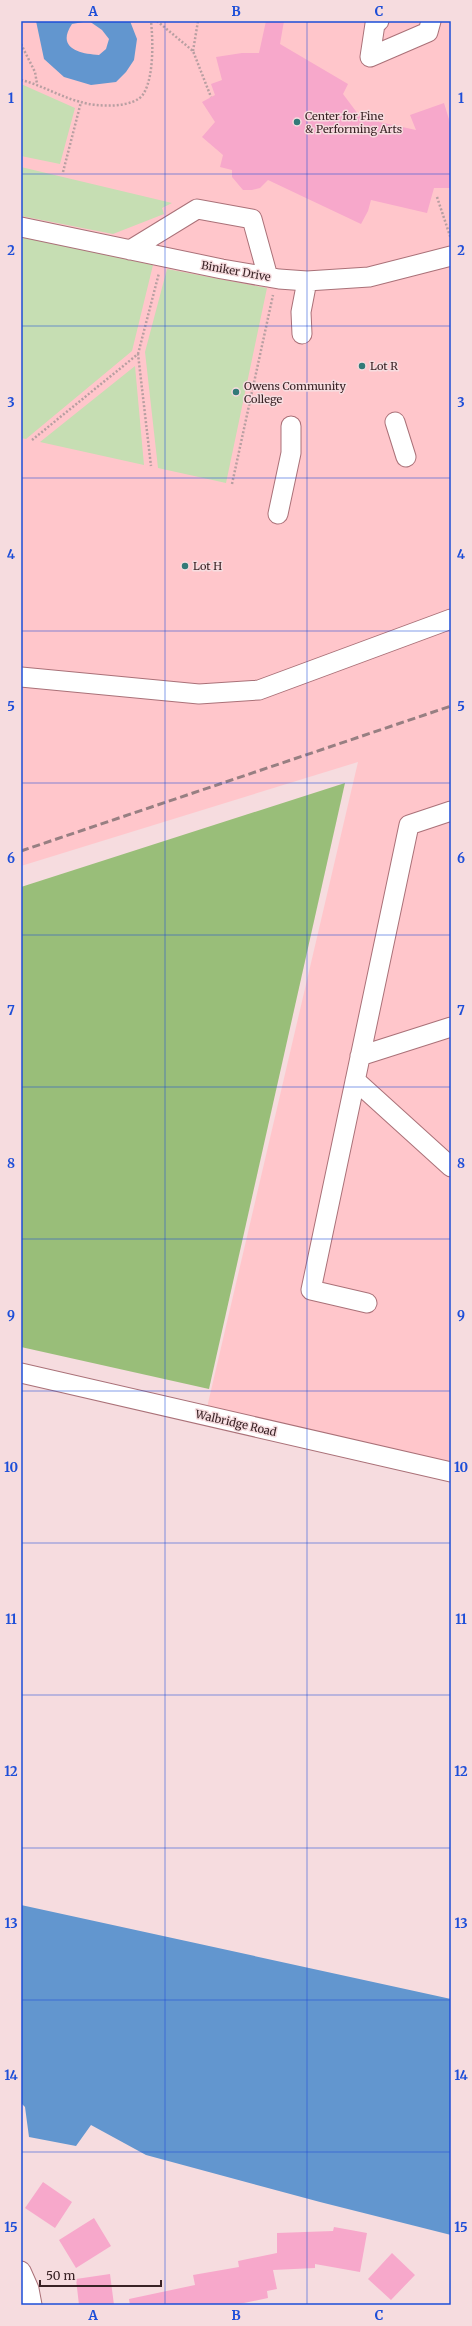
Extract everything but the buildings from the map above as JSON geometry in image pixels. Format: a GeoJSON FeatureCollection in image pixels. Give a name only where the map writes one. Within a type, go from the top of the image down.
{"type":"FeatureCollection","features":[{"type":"Feature","properties":{"kind":"street"},"geometry":{"type":"LineString","coordinates":[[379,21],[375,24],[370,57],[428,32],[431,21]]}},
{"type":"Feature","properties":{"kind":"street"},"geometry":{"type":"LineString","coordinates":[[130,250],[197,209],[252,219],[273,278]]}},
{"type":"Feature","properties":{"kind":"street","name":"Biniker Drive"},"geometry":{"type":"LineString","coordinates":[[21,228],[273,278],[307,281],[369,277],[451,256]]}},
{"type":"Feature","properties":{"kind":"street"},"geometry":{"type":"LineString","coordinates":[[302,334],[301,312],[307,281]]}},
{"type":"Feature","properties":{"kind":"street"},"geometry":{"type":"LineString","coordinates":[[395,422],[406,456]]}},
{"type":"Feature","properties":{"kind":"street"},"geometry":{"type":"LineString","coordinates":[[278,514],[291,453],[291,426]]}},
{"type":"Feature","properties":{"kind":"street"},"geometry":{"type":"LineString","coordinates":[[21,677],[199,694],[259,690],[451,620]]}},
{"type":"Feature","properties":{"kind":"street"},"geometry":{"type":"LineString","coordinates":[[367,1303],[311,1290],[409,825],[451,811]]}},
{"type":"Feature","properties":{"kind":"street"},"geometry":{"type":"LineString","coordinates":[[360,1056],[451,1027]]}},
{"type":"Feature","properties":{"kind":"street"},"geometry":{"type":"LineString","coordinates":[[355,1080],[451,1167]]}},
{"type":"Feature","properties":{"kind":"street","name":"Walbridge Road"},"geometry":{"type":"LineString","coordinates":[[21,1373],[451,1472]]}},
{"type":"Feature","properties":{"kind":"street"},"geometry":{"type":"LineString","coordinates":[[21,2271],[29,2289],[32,2305]]}},
{"type":"Feature","properties":{"kind":"path"},"geometry":{"type":"LineString","coordinates":[[21,80],[37,84],[81,102],[108,105],[134,103],[144,94],[153,45],[151,21]]}},
{"type":"Feature","properties":{"kind":"path"},"geometry":{"type":"LineString","coordinates":[[157,21],[193,52],[211,97]]}},
{"type":"Feature","properties":{"kind":"path"},"geometry":{"type":"LineString","coordinates":[[193,52],[198,21]]}},
{"type":"Feature","properties":{"kind":"path"},"geometry":{"type":"LineString","coordinates":[[21,44],[35,72],[37,84]]}},
{"type":"Feature","properties":{"kind":"path"},"geometry":{"type":"LineString","coordinates":[[63,172],[81,102]]}},
{"type":"Feature","properties":{"kind":"path"},"geometry":{"type":"LineString","coordinates":[[438,197],[451,240]]}},
{"type":"Feature","properties":{"kind":"path"},"geometry":{"type":"LineString","coordinates":[[151,466],[138,354],[163,257]]}},
{"type":"Feature","properties":{"kind":"path"},"geometry":{"type":"LineString","coordinates":[[232,484],[271,300],[273,278]]}},
{"type":"Feature","properties":{"kind":"path"},"geometry":{"type":"LineString","coordinates":[[32,440],[138,354]]}},
{"type":"Feature","properties":{"kind":"shaded area","name":"Owens Community College"},"geometry":{"type":"Polygon","coordinates":[[[21,21],[451,21],[451,1472],[205,1416],[358,762],[21,866],[21,21]]]}},
{"type":"Feature","properties":{"kind":"green space"},"geometry":{"type":"Polygon","coordinates":[[[21,84],[75,108],[60,164],[21,156],[21,84]]]}},
{"type":"Feature","properties":{"kind":"green space"},"geometry":{"type":"Polygon","coordinates":[[[21,167],[172,203],[162,208],[164,214],[113,234],[21,216],[21,167]]]}},
{"type":"Feature","properties":{"kind":"green space"},"geometry":{"type":"Polygon","coordinates":[[[21,236],[153,265],[132,351],[26,439],[21,438],[21,236]]]}},
{"type":"Feature","properties":{"kind":"green space"},"geometry":{"type":"Polygon","coordinates":[[[167,269],[267,288],[226,483],[158,468],[145,352],[167,269]]]}},
{"type":"Feature","properties":{"kind":"green space"},"geometry":{"type":"Polygon","coordinates":[[[135,366],[144,465],[40,442],[135,366]]]}},
{"type":"Feature","properties":{"kind":"green space"},"geometry":{"type":"Polygon","coordinates":[[[345,783],[209,1389],[21,1347],[21,887],[345,783]]]}},
{"type":"Feature","properties":{"kind":"water"},"geometry":{"type":"Polygon","coordinates":[[[36,21],[89,21],[130,21],[137,39],[134,60],[126,72],[116,82],[91,85],[64,77],[44,59],[36,21]],[[89,21],[72,24],[68,32],[68,44],[77,51],[99,55],[106,49],[109,39],[102,30],[89,21]]]}},
{"type":"Feature","properties":{"kind":"water"},"geometry":{"type":"Polygon","coordinates":[[[21,1905],[451,1999],[451,2235],[320,2202],[146,2155],[91,2125],[76,2146],[29,2137],[25,2107],[21,2103],[21,1905]]]}},
{"type":"Feature","properties":{"kind":"railway"},"geometry":{"type":"LineString","coordinates":[[21,851],[451,706]]}},
{"type":"Feature","properties":{"kind":"place","name":"Center for Fine & Performing Arts"},"geometry":{"type":"Point","coordinates":[297,122]}},
{"type":"Feature","properties":{"kind":"place","name":"Lot R"},"geometry":{"type":"Point","coordinates":[362,366]}},
{"type":"Feature","properties":{"kind":"place","name":"Owens Community College"},"geometry":{"type":"Point","coordinates":[236,392]}},
{"type":"Feature","properties":{"kind":"place","name":"Lot H"},"geometry":{"type":"Point","coordinates":[185,566]}}]}
